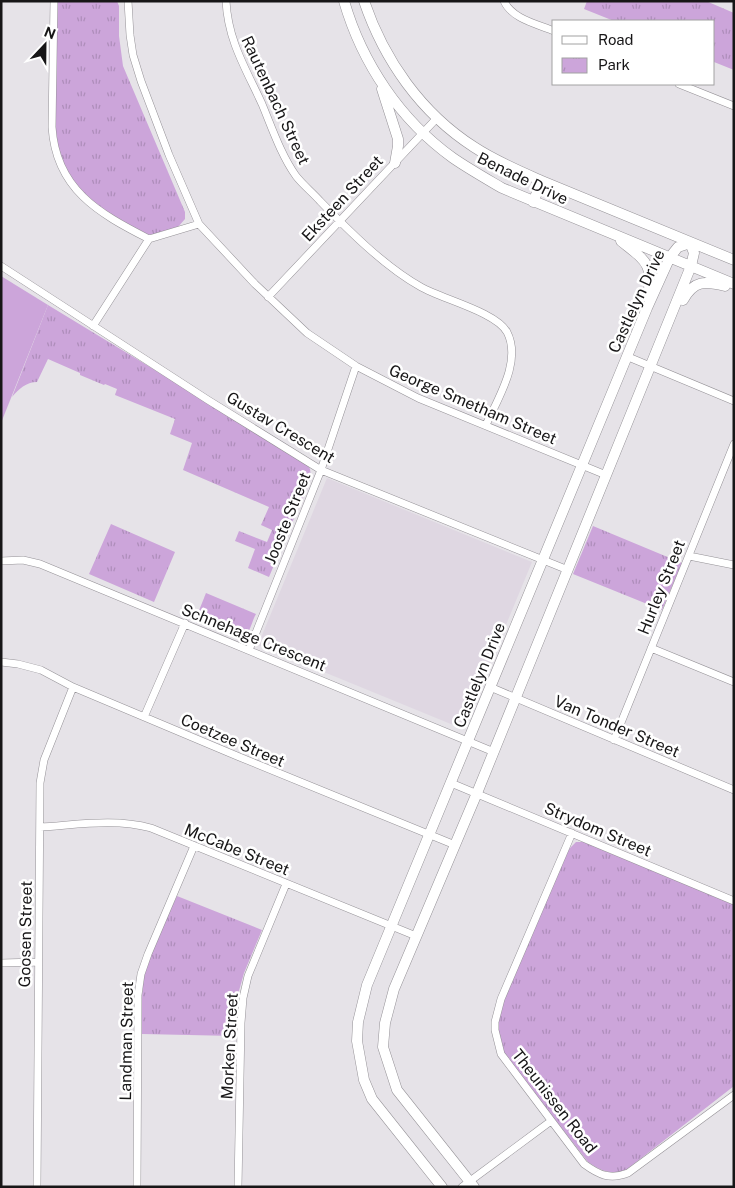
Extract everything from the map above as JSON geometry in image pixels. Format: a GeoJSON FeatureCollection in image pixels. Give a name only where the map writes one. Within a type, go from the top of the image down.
{"type":"FeatureCollection","features":[{"type":"Feature","properties":{"kind":"street"},"geometry":{"type":"LineString","coordinates":[[54,1],[52,127],[56,157],[68,180],[80,195],[100,210],[149,239]]}},
{"type":"Feature","properties":{"kind":"street","name":"George Smetham Street"},"geometry":{"type":"LineString","coordinates":[[128,1],[133,56],[169,155],[199,224],[268,297],[307,333],[356,366],[418,398],[606,475]]}},
{"type":"Feature","properties":{"kind":"street","name":"Rautenbach Street"},"geometry":{"type":"LineString","coordinates":[[226,1],[228,26],[233,42],[286,159],[298,178],[340,221],[406,278],[490,317],[506,330],[512,350],[511,367],[486,425]]}},
{"type":"Feature","properties":{"kind":"street","name":"Benade Drive"},"geometry":{"type":"LineString","coordinates":[[344,1],[353,28],[379,81],[403,112],[423,133],[451,157],[502,188],[670,257],[734,286]]}},
{"type":"Feature","properties":{"kind":"street","name":"Benade Drive"},"geometry":{"type":"LineString","coordinates":[[364,1],[379,40],[408,87],[437,118],[474,148],[513,169],[734,260]]}},
{"type":"Feature","properties":{"kind":"street"},"geometry":{"type":"LineString","coordinates":[[504,1],[511,11],[523,19],[552,30]]}},
{"type":"Feature","properties":{"kind":"street"},"geometry":{"type":"LineString","coordinates":[[379,81],[398,139],[394,163]]}},
{"type":"Feature","properties":{"kind":"street"},"geometry":{"type":"LineString","coordinates":[[682,85],[734,106]]}},
{"type":"Feature","properties":{"kind":"street","name":"Eksteen Street"},"geometry":{"type":"LineString","coordinates":[[268,297],[437,118]]}},
{"type":"Feature","properties":{"kind":"street"},"geometry":{"type":"LineString","coordinates":[[533,202],[542,181]]}},
{"type":"Feature","properties":{"kind":"street"},"geometry":{"type":"LineString","coordinates":[[93,326],[149,239],[199,224]]}},
{"type":"Feature","properties":{"kind":"street"},"geometry":{"type":"LineString","coordinates":[[612,234],[645,260],[649,267],[650,278],[647,308]]}},
{"type":"Feature","properties":{"kind":"street"},"geometry":{"type":"LineString","coordinates":[[551,1121],[469,1185],[397,1090],[383,1047],[385,1024],[394,989],[494,752],[691,266],[694,253],[690,243]]}},
{"type":"Feature","properties":{"kind":"street","name":"Castlelyn Drive"},"geometry":{"type":"LineString","coordinates":[[442,1187],[372,1099],[364,1080],[356,1041],[358,1022],[367,986],[626,356],[670,257],[678,247],[690,243]]}},
{"type":"Feature","properties":{"kind":"street","name":"Gustav Crescent"},"geometry":{"type":"LineString","coordinates":[[1,266],[208,400],[322,470],[568,570]]}},
{"type":"Feature","properties":{"kind":"street"},"geometry":{"type":"LineString","coordinates":[[668,323],[689,289],[710,282],[734,286]]}},
{"type":"Feature","properties":{"kind":"street"},"geometry":{"type":"LineString","coordinates":[[626,356],[734,401]]}},
{"type":"Feature","properties":{"kind":"street","name":"Jooste Street"},"geometry":{"type":"LineString","coordinates":[[248,650],[322,470],[356,366]]}},
{"type":"Feature","properties":{"kind":"street","name":"Hurley Street"},"geometry":{"type":"LineString","coordinates":[[614,740],[734,444]]}},
{"type":"Feature","properties":{"kind":"street"},"geometry":{"type":"LineString","coordinates":[[688,556],[734,565]]}},
{"type":"Feature","properties":{"kind":"street","name":"Schnehage Crescent"},"geometry":{"type":"LineString","coordinates":[[1,561],[23,560],[40,564],[494,752]]}},
{"type":"Feature","properties":{"kind":"street"},"geometry":{"type":"LineString","coordinates":[[144,717],[185,624]]}},
{"type":"Feature","properties":{"kind":"street"},"geometry":{"type":"LineString","coordinates":[[651,648],[734,682]]}},
{"type":"Feature","properties":{"kind":"street","name":"Coetzee Street"},"geometry":{"type":"LineString","coordinates":[[1,662],[41,670],[73,687],[254,764],[455,845]]}},
{"type":"Feature","properties":{"kind":"street","name":"Goosen Street"},"geometry":{"type":"LineString","coordinates":[[37,1187],[40,784],[44,760],[73,687]]}},
{"type":"Feature","properties":{"kind":"street","name":"Van Tonder Street"},"geometry":{"type":"LineString","coordinates":[[490,687],[734,790]]}},
{"type":"Feature","properties":{"kind":"street","name":"Strydom Street"},"geometry":{"type":"LineString","coordinates":[[451,783],[734,901]]}},
{"type":"Feature","properties":{"kind":"street","name":"McCabe Street"},"geometry":{"type":"LineString","coordinates":[[40,827],[116,823],[150,828],[416,936]]}},
{"type":"Feature","properties":{"kind":"street","name":"Theunissen Road"},"geometry":{"type":"LineString","coordinates":[[572,833],[501,999],[495,1022],[496,1041],[501,1054],[584,1164],[596,1173],[607,1177],[619,1177],[628,1174],[734,1095]]}},
{"type":"Feature","properties":{"kind":"street","name":"Landman Street"},"geometry":{"type":"LineString","coordinates":[[137,1187],[138,995],[141,974],[194,846]]}},
{"type":"Feature","properties":{"kind":"street","name":"Morken Street"},"geometry":{"type":"LineString","coordinates":[[238,1187],[243,998],[248,976],[286,884]]}},
{"type":"Feature","properties":{"kind":"street"},"geometry":{"type":"LineString","coordinates":[[1,962],[38,962]]}},
{"type":"Feature","properties":{"kind":"shaded area"},"geometry":{"type":"Polygon","coordinates":[[[327,478],[532,562],[463,729],[258,645],[327,478]]]}},
{"type":"Feature","properties":{"kind":"green space"},"geometry":{"type":"Polygon","coordinates":[[[56,1],[117,1],[119,6],[119,36],[123,66],[185,212],[185,219],[177,228],[159,234],[147,235],[100,208],[68,178],[54,138],[56,1]]]}},
{"type":"Feature","properties":{"kind":"green space"},"geometry":{"type":"Polygon","coordinates":[[[587,1],[706,1],[734,13],[734,70],[715,62],[715,20],[612,20],[584,9],[587,1]]]}},
{"type":"Feature","properties":{"kind":"green space"},"geometry":{"type":"Polygon","coordinates":[[[1,276],[48,305],[1,423],[1,276]]]}},
{"type":"Feature","properties":{"kind":"green space"},"geometry":{"type":"Polygon","coordinates":[[[48,305],[306,462],[310,469],[311,478],[269,577],[248,568],[255,549],[235,541],[239,531],[267,542],[272,530],[261,525],[269,507],[183,470],[192,443],[170,434],[175,419],[115,395],[117,389],[80,375],[80,373],[48,359],[37,382],[26,385],[12,397],[48,305]]]}},
{"type":"Feature","properties":{"kind":"green space"},"geometry":{"type":"Polygon","coordinates":[[[111,524],[175,552],[154,602],[89,574],[111,524]]]}},
{"type":"Feature","properties":{"kind":"green space"},"geometry":{"type":"Polygon","coordinates":[[[593,526],[682,563],[662,610],[573,574],[593,526]]]}},
{"type":"Feature","properties":{"kind":"green space"},"geometry":{"type":"Polygon","coordinates":[[[206,593],[256,614],[248,632],[238,635],[230,633],[196,618],[206,593]]]}},
{"type":"Feature","properties":{"kind":"green space"},"geometry":{"type":"Polygon","coordinates":[[[576,842],[584,842],[734,902],[734,1086],[626,1170],[615,1172],[602,1170],[588,1162],[502,1052],[497,1031],[503,999],[569,849],[576,842]]]}},
{"type":"Feature","properties":{"kind":"green space"},"geometry":{"type":"Polygon","coordinates":[[[177,896],[262,930],[244,973],[237,998],[235,1036],[142,1034],[142,990],[144,976],[158,935],[177,896]]]}}]}
